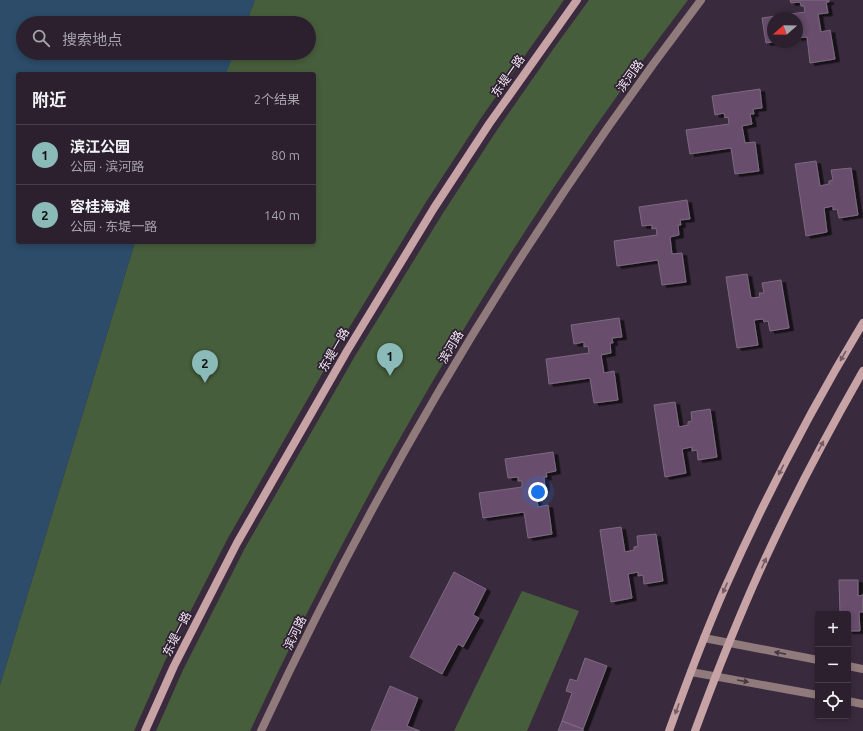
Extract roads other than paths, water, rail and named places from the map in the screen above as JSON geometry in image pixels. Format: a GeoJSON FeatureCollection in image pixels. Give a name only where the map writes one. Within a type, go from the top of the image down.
{"type":"FeatureCollection","features":[{"type":"Feature","properties":{"kind":"street","name":"东堤一路"},"geometry":{"type":"LineString","coordinates":[[145,731],[174,666],[237,543],[347,351],[438,201],[577,0]]}},
{"type":"Feature","properties":{"kind":"street","name":"滨河路"},"geometry":{"type":"LineString","coordinates":[[261,731],[357,538],[432,402],[474,331],[571,180],[627,100],[701,0]]}},
{"type":"Feature","properties":{"kind":"street"},"geometry":{"type":"LineString","coordinates":[[668,731],[704,638],[751,530],[811,413],[863,323]]}},
{"type":"Feature","properties":{"kind":"street"},"geometry":{"type":"LineString","coordinates":[[695,731],[728,643],[767,554],[832,425],[863,371]]}},
{"type":"Feature","properties":{"kind":"street"},"geometry":{"type":"LineString","coordinates":[[704,638],[815,659]]}},
{"type":"Feature","properties":{"kind":"street"},"geometry":{"type":"LineString","coordinates":[[851,667],[863,669]]}},
{"type":"Feature","properties":{"kind":"street"},"geometry":{"type":"LineString","coordinates":[[691,672],[815,694]]}},
{"type":"Feature","properties":{"kind":"street"},"geometry":{"type":"LineString","coordinates":[[851,702],[863,704]]}},
{"type":"Feature","properties":{"kind":"water"},"geometry":{"type":"Polygon","coordinates":[[[0,0],[255,0],[249,16],[16,16],[16,60],[231,60],[227,72],[16,72],[16,244],[134,244],[0,685],[0,0]]]}},
{"type":"Feature","properties":{"kind":"place","name":"滨江公园"},"geometry":{"type":"Point","coordinates":[390,376]}},
{"type":"Feature","properties":{"kind":"place","name":"容桂海滩"},"geometry":{"type":"Point","coordinates":[205,383]}}]}
